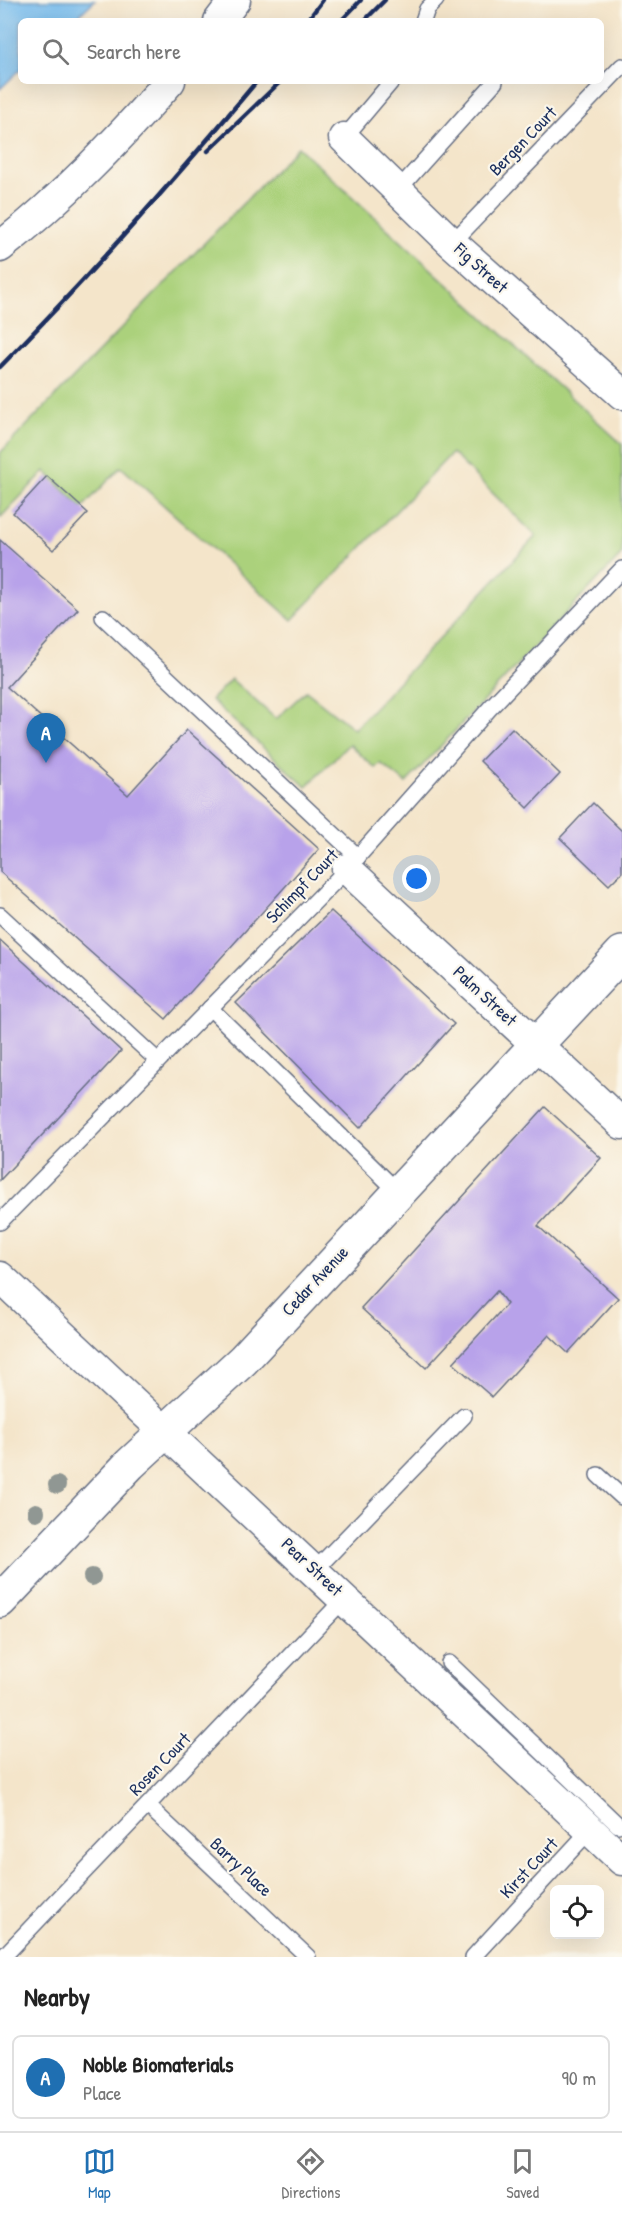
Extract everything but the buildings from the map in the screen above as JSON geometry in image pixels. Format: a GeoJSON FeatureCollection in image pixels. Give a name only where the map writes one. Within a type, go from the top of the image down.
{"type":"FeatureCollection","features":[{"type":"Feature","properties":{"kind":"main road","name":"Cedar Avenue"},"geometry":{"type":"LineString","coordinates":[[0,1601],[104,1490],[243,1359],[622,953]]}},
{"type":"Feature","properties":{"kind":"street"},"geometry":{"type":"LineString","coordinates":[[221,18],[235,0]]}},
{"type":"Feature","properties":{"kind":"street"},"geometry":{"type":"LineString","coordinates":[[0,247],[76,183],[167,84]]}},
{"type":"Feature","properties":{"kind":"street","name":"Fig Street"},"geometry":{"type":"LineString","coordinates":[[344,138],[452,243],[622,394]]}},
{"type":"Feature","properties":{"kind":"street","name":"Palm Street"},"geometry":{"type":"LineString","coordinates":[[352,863],[537,1045],[622,1124]]}},
{"type":"Feature","properties":{"kind":"street","name":"Pear Street"},"geometry":{"type":"LineString","coordinates":[[0,1277],[345,1598],[610,1825],[622,1860]]}},
{"type":"Feature","properties":{"kind":"lane"},"geometry":{"type":"LineString","coordinates":[[424,18],[436,0]]}},
{"type":"Feature","properties":{"kind":"lane","name":"Bergen Court"},"geometry":{"type":"LineString","coordinates":[[452,243],[622,66]]}},
{"type":"Feature","properties":{"kind":"lane"},"geometry":{"type":"LineString","coordinates":[[344,138],[389,84]]}},
{"type":"Feature","properties":{"kind":"lane"},"geometry":{"type":"LineString","coordinates":[[398,190],[493,84]]}},
{"type":"Feature","properties":{"kind":"lane","name":"Schimpf Court"},"geometry":{"type":"LineString","coordinates":[[0,1222],[352,863],[490,708],[622,569]]}},
{"type":"Feature","properties":{"kind":"lane"},"geometry":{"type":"LineString","coordinates":[[103,617],[352,863]]}},
{"type":"Feature","properties":{"kind":"lane"},"geometry":{"type":"LineString","coordinates":[[0,915],[158,1061]]}},
{"type":"Feature","properties":{"kind":"lane"},"geometry":{"type":"LineString","coordinates":[[210,1008],[398,1192]]}},
{"type":"Feature","properties":{"kind":"lane"},"geometry":{"type":"LineString","coordinates":[[315,1570],[464,1416]]}},
{"type":"Feature","properties":{"kind":"lane"},"geometry":{"type":"LineString","coordinates":[[598,1475],[622,1497]]}},
{"type":"Feature","properties":{"kind":"lane","name":"Rosen Court"},"geometry":{"type":"LineString","coordinates":[[3,1957],[345,1598]]}},
{"type":"Feature","properties":{"kind":"lane"},"geometry":{"type":"LineString","coordinates":[[449,1663],[610,1825]]}},
{"type":"Feature","properties":{"kind":"lane","name":"Barry Place"},"geometry":{"type":"LineString","coordinates":[[148,1806],[308,1957]]}},
{"type":"Feature","properties":{"kind":"lane","name":"Kirst Court"},"geometry":{"type":"LineString","coordinates":[[473,1957],[610,1825]]}},
{"type":"Feature","properties":{"kind":"green space"},"geometry":{"type":"Polygon","coordinates":[[[298,147],[622,444],[622,554],[406,783],[380,763],[375,768],[349,744],[306,787],[211,700],[231,679],[276,719],[306,691],[354,729],[536,536],[452,453],[292,620],[121,467],[82,508],[45,471],[0,517],[0,453],[298,147]]]}},
{"type":"Feature","properties":{"kind":"water"},"geometry":{"type":"Polygon","coordinates":[[[0,0],[95,0],[76,18],[18,18],[18,72],[0,89],[0,0]]]}},
{"type":"Feature","properties":{"kind":"railway"},"geometry":{"type":"LineString","coordinates":[[309,18],[323,0]]}},
{"type":"Feature","properties":{"kind":"railway"},"geometry":{"type":"LineString","coordinates":[[344,18],[361,0]]}},
{"type":"Feature","properties":{"kind":"railway"},"geometry":{"type":"LineString","coordinates":[[367,18],[385,0]]}},
{"type":"Feature","properties":{"kind":"railway"},"geometry":{"type":"LineString","coordinates":[[0,367],[132,227],[254,84]]}},
{"type":"Feature","properties":{"kind":"railway"},"geometry":{"type":"LineString","coordinates":[[208,151],[278,84]]}},
{"type":"Feature","properties":{"kind":"place","name":"Noble Biomaterials"},"geometry":{"type":"Point","coordinates":[46,763]}}]}
